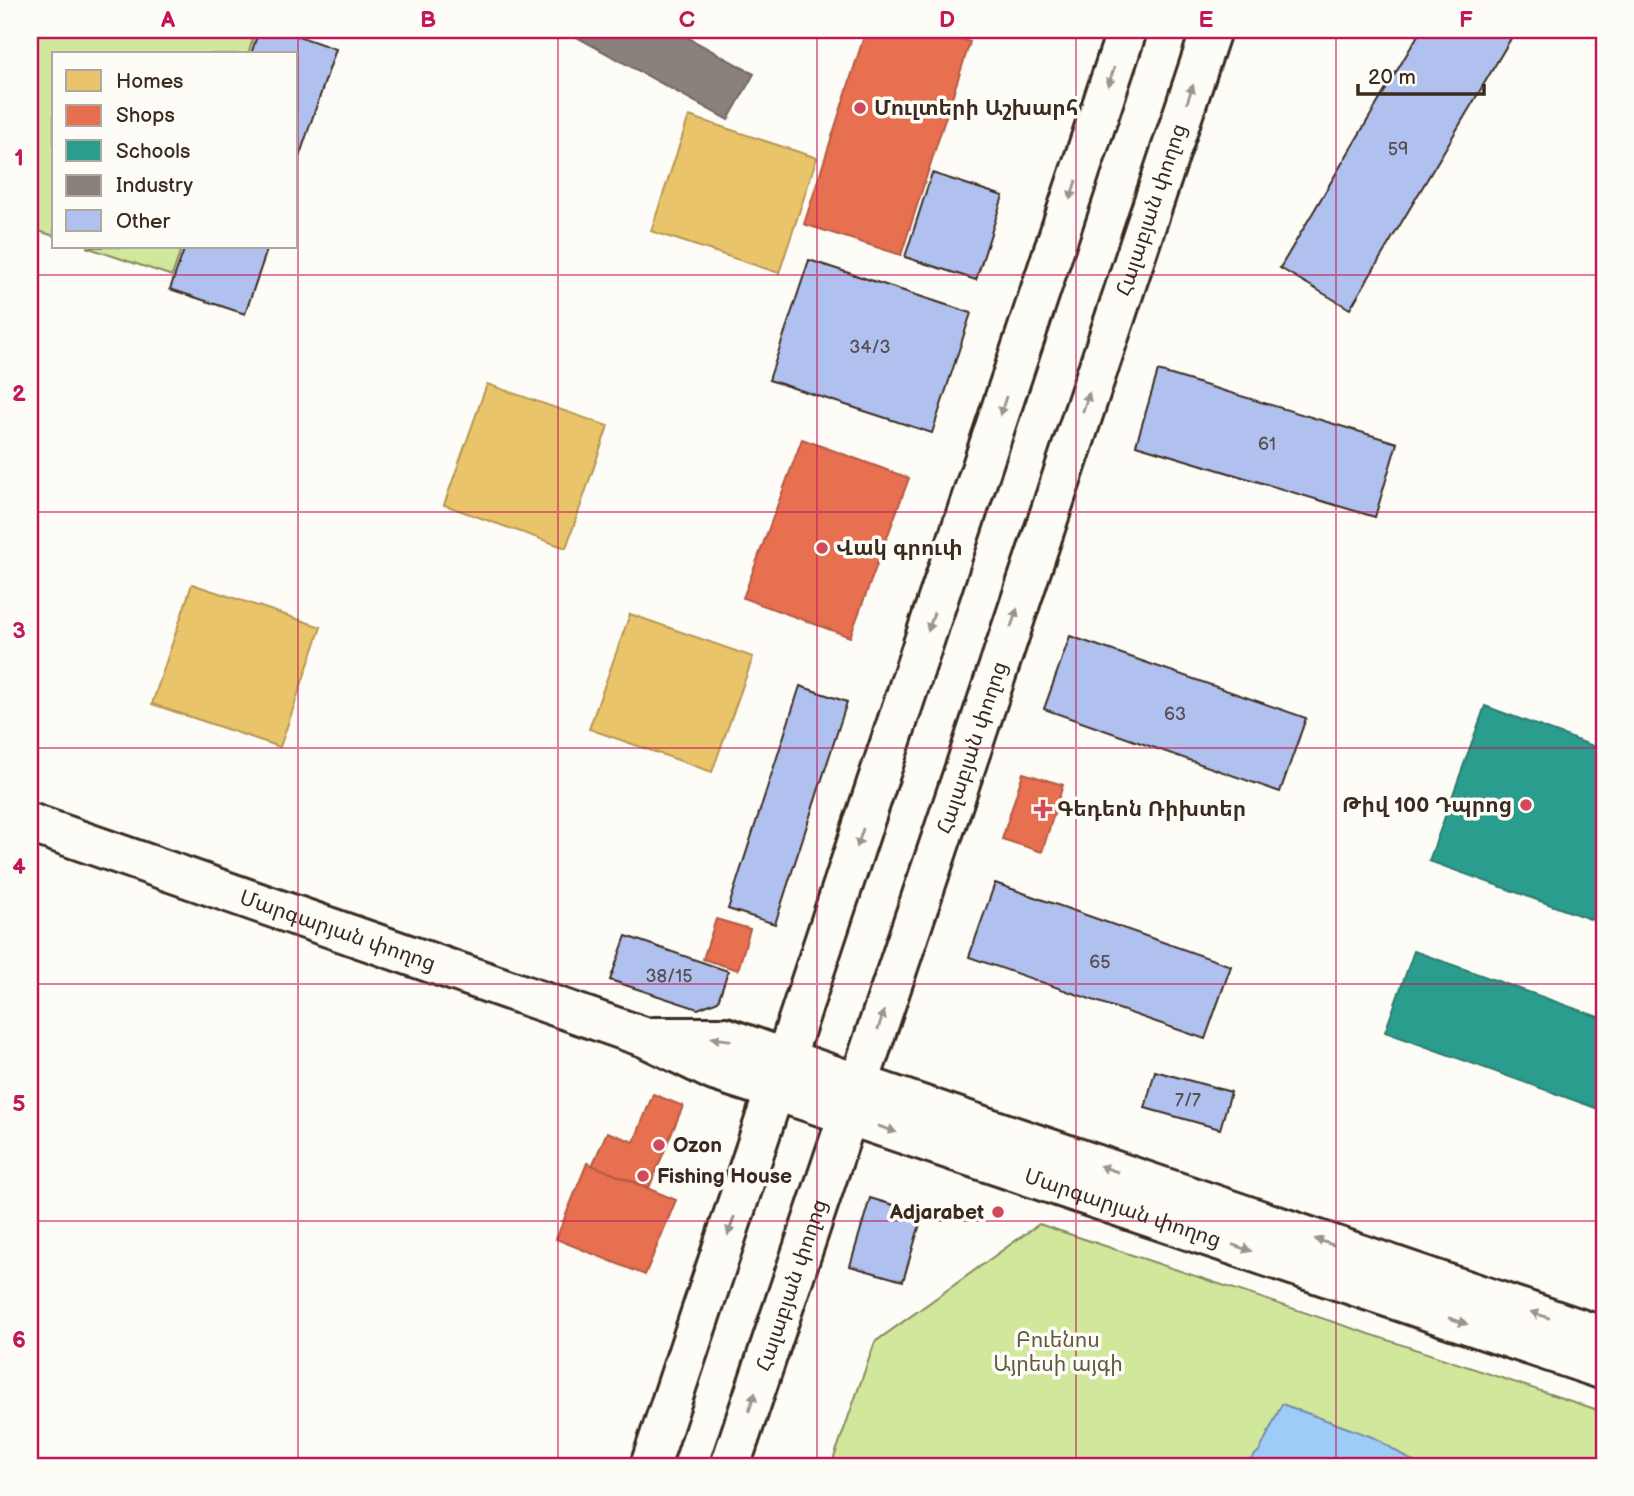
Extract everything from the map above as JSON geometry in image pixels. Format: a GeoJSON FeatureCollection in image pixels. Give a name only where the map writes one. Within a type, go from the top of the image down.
{"type":"FeatureCollection","features":[{"type":"Feature","properties":{"kind":"main road"},"geometry":{"type":"LineString","coordinates":[[650,1466],[1127,30]]}},
{"type":"Feature","properties":{"kind":"main road","name":"Հալաբյան փողոց"},"geometry":{"type":"LineString","coordinates":[[730,1466],[855,1101],[1212,30]]}},
{"type":"Feature","properties":{"kind":"main road","name":"Մարգարյան փողոց"},"geometry":{"type":"LineString","coordinates":[[30,823],[645,1037],[725,1037],[781,1075],[1604,1370]]}},
{"type":"Feature","properties":{"kind":"main road","name":"Մարգարյան փողոց"},"geometry":{"type":"LineString","coordinates":[[855,1101],[1604,1337]]}},
{"type":"Feature","properties":{"kind":"green space"},"geometry":{"type":"Polygon","coordinates":[[[30,30],[226,30],[253,39],[249,52],[52,52],[52,235],[30,228],[30,30]]]}},
{"type":"Feature","properties":{"kind":"green space"},"geometry":{"type":"Polygon","coordinates":[[[89,248],[182,248],[172,276],[89,248]]]}},
{"type":"Feature","properties":{"kind":"green space","name":"Բուենոս Այրեսի այգի"},"geometry":{"type":"Polygon","coordinates":[[[1039,1224],[1604,1412],[1604,1466],[831,1466],[875,1342],[1039,1224]]]}},
{"type":"Feature","properties":{"kind":"water"},"geometry":{"type":"Polygon","coordinates":[[[1282,1404],[1375,1438],[1420,1466],[1244,1466],[1260,1450],[1282,1404]]]}},
{"type":"Feature","properties":{"kind":"building: Homes"},"geometry":{"type":"Polygon","coordinates":[[[689,116],[817,158],[779,273],[651,231],[689,116]]]}},
{"type":"Feature","properties":{"kind":"building: Homes"},"geometry":{"type":"Polygon","coordinates":[[[487,384],[608,426],[566,548],[444,505],[487,384]]]}},
{"type":"Feature","properties":{"kind":"building: Homes"},"geometry":{"type":"Polygon","coordinates":[[[192,584],[321,627],[280,747],[152,704],[192,584]]]}},
{"type":"Feature","properties":{"kind":"building: Homes"},"geometry":{"type":"Polygon","coordinates":[[[630,614],[753,657],[712,772],[589,729],[630,614]]]}},
{"type":"Feature","properties":{"kind":"building: Shops"},"geometry":{"type":"Polygon","coordinates":[[[866,30],[931,30],[970,42],[901,255],[804,224],[866,30]]]}},
{"type":"Feature","properties":{"kind":"building: Shops","name":"Վակ գրուփ"},"geometry":{"type":"Polygon","coordinates":[[[802,439],[909,478],[850,637],[743,598],[802,439]]]}},
{"type":"Feature","properties":{"kind":"building: Shops"},"geometry":{"type":"Polygon","coordinates":[[[1023,773],[1063,785],[1042,852],[1002,839],[1023,773]]]}},
{"type":"Feature","properties":{"kind":"building: Shops"},"geometry":{"type":"Polygon","coordinates":[[[716,919],[750,929],[738,970],[703,959],[716,919]]]}},
{"type":"Feature","properties":{"kind":"building: Shops"},"geometry":{"type":"Polygon","coordinates":[[[653,1094],[683,1106],[649,1188],[592,1166],[607,1132],[634,1142],[653,1094]]]}},
{"type":"Feature","properties":{"kind":"building: Shops"},"geometry":{"type":"Polygon","coordinates":[[[587,1163],[676,1200],[645,1275],[556,1239],[587,1163]]]}},
{"type":"Feature","properties":{"kind":"building: Schools","name":"Թիվ 100 Դպրոց"},"geometry":{"type":"Polygon","coordinates":[[[1485,706],[1604,750],[1604,924],[1429,861],[1485,706]]]}},
{"type":"Feature","properties":{"kind":"building: Schools"},"geometry":{"type":"Polygon","coordinates":[[[1414,951],[1604,1019],[1604,1111],[1385,1032],[1414,951]]]}},
{"type":"Feature","properties":{"kind":"building: Industry"},"geometry":{"type":"Polygon","coordinates":[[[564,30],[674,30],[754,74],[728,120],[564,30]]]}},
{"type":"Feature","properties":{"kind":"building: Other"},"geometry":{"type":"Polygon","coordinates":[[[259,30],[281,30],[336,49],[298,160],[298,52],[252,52],[259,30]]]}},
{"type":"Feature","properties":{"kind":"building: Other"},"geometry":{"type":"Polygon","coordinates":[[[1421,30],[1516,30],[1350,309],[1280,268],[1421,30]]]}},
{"type":"Feature","properties":{"kind":"building: Other"},"geometry":{"type":"Polygon","coordinates":[[[932,173],[1003,196],[976,280],[905,257],[932,173]]]}},
{"type":"Feature","properties":{"kind":"building: Other"},"geometry":{"type":"Polygon","coordinates":[[[185,248],[268,248],[245,314],[170,289],[185,248]]]}},
{"type":"Feature","properties":{"kind":"building: Other"},"geometry":{"type":"Polygon","coordinates":[[[809,260],[971,313],[932,433],[769,380],[809,260]]]}},
{"type":"Feature","properties":{"kind":"building: Other"},"geometry":{"type":"Polygon","coordinates":[[[1158,371],[1397,443],[1375,517],[1136,445],[1158,371]]]}},
{"type":"Feature","properties":{"kind":"building: Other"},"geometry":{"type":"Polygon","coordinates":[[[1070,636],[1306,718],[1280,792],[1044,709],[1070,636]]]}},
{"type":"Feature","properties":{"kind":"building: Other"},"geometry":{"type":"Polygon","coordinates":[[[800,686],[847,702],[775,924],[728,909],[800,686]]]}},
{"type":"Feature","properties":{"kind":"building: Other"},"geometry":{"type":"Polygon","coordinates":[[[995,883],[1231,966],[1205,1039],[969,957],[995,883]]]}},
{"type":"Feature","properties":{"kind":"building: Other"},"geometry":{"type":"Polygon","coordinates":[[[626,936],[728,971],[718,1001],[698,1009],[610,980],[626,936]]]}},
{"type":"Feature","properties":{"kind":"building: Other"},"geometry":{"type":"Polygon","coordinates":[[[1155,1071],[1231,1092],[1220,1129],[1145,1108],[1155,1071]]]}},
{"type":"Feature","properties":{"kind":"building: Other"},"geometry":{"type":"Polygon","coordinates":[[[870,1198],[923,1214],[903,1281],[850,1266],[870,1198]]]}},
{"type":"Feature","properties":{"kind":"place","name":"Մուլտերի Աշխարհ"},"geometry":{"type":"Point","coordinates":[860,108]}},
{"type":"Feature","properties":{"kind":"place","name":"Վակ գրուփ"},"geometry":{"type":"Point","coordinates":[822,548]}},
{"type":"Feature","properties":{"kind":"place","name":"Թիվ 100 Դպրոց"},"geometry":{"type":"Point","coordinates":[1526,805]}},
{"type":"Feature","properties":{"kind":"place","name":"Գեդեոն Ռիխտեր"},"geometry":{"type":"Point","coordinates":[1043,809]}},
{"type":"Feature","properties":{"kind":"place","name":"Ozon"},"geometry":{"type":"Point","coordinates":[659,1145]}},
{"type":"Feature","properties":{"kind":"place","name":"Fishing House"},"geometry":{"type":"Point","coordinates":[643,1176]}},
{"type":"Feature","properties":{"kind":"place","name":"Adjarabet"},"geometry":{"type":"Point","coordinates":[998,1212]}}]}
